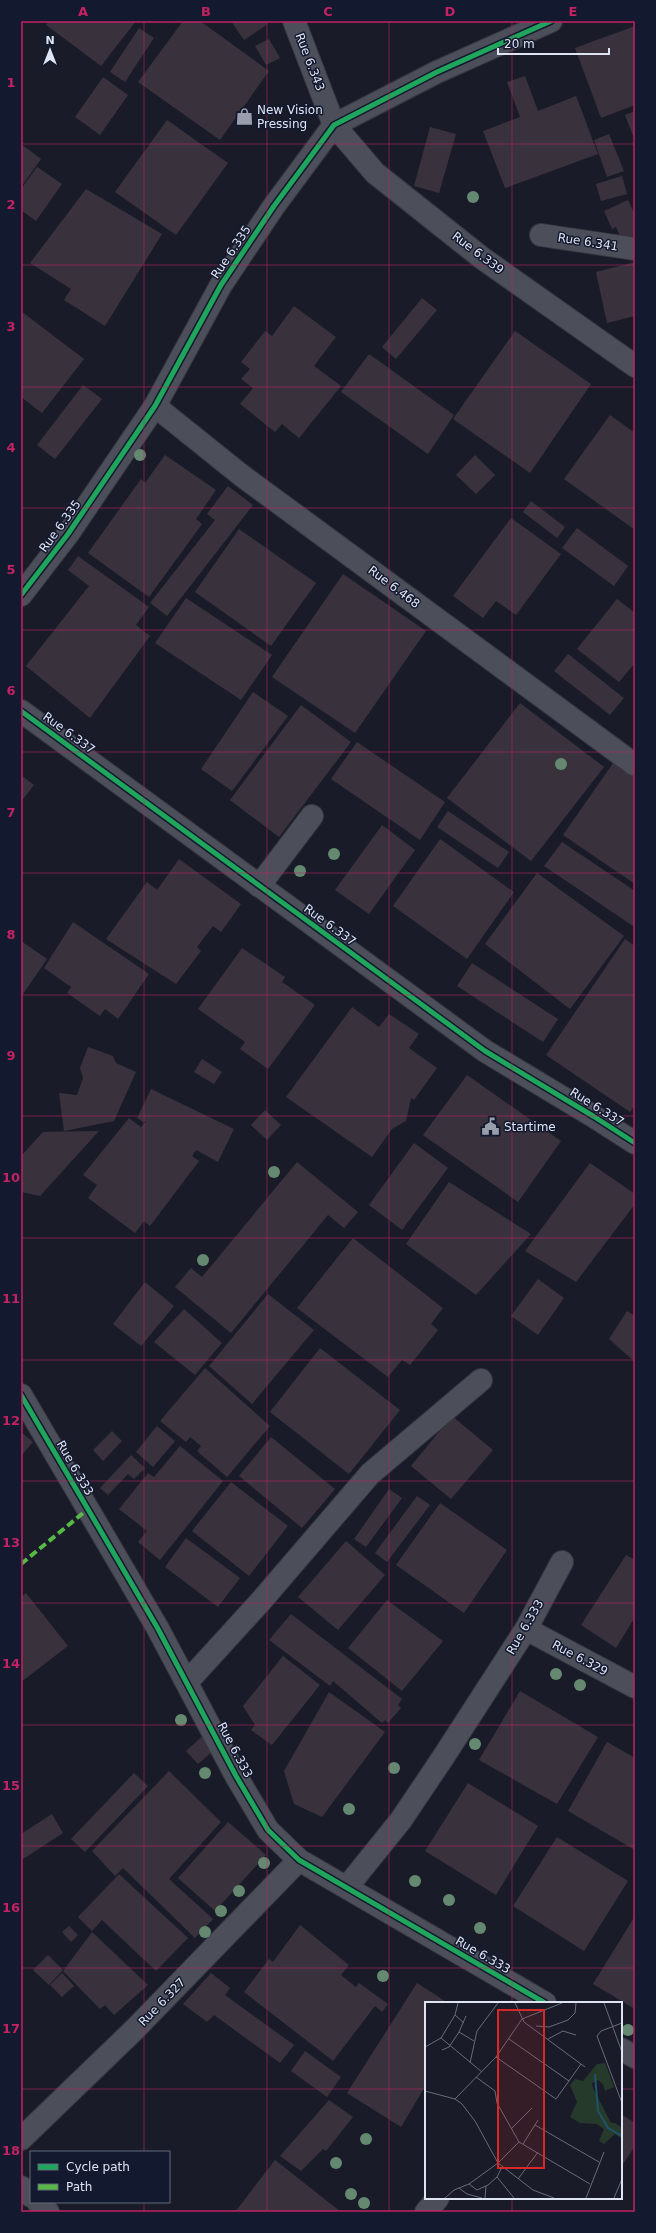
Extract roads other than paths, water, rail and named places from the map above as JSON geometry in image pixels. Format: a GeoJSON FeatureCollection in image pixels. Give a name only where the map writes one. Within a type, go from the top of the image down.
{"type":"FeatureCollection","features":[{"type":"Feature","properties":{"kind":"street","name":"Rue 6.343"},"geometry":{"type":"LineString","coordinates":[[294,21],[334,125]]}},
{"type":"Feature","properties":{"kind":"street","name":"Rue 6.335"},"geometry":{"type":"LineString","coordinates":[[21,595],[68,534],[155,406],[221,285],[274,206],[334,125],[437,72],[551,21]]}},
{"type":"Feature","properties":{"kind":"street","name":"Rue 6.339"},"geometry":{"type":"LineString","coordinates":[[334,125],[381,177],[482,258],[635,366]]}},
{"type":"Feature","properties":{"kind":"street","name":"Rue 6.341"},"geometry":{"type":"LineString","coordinates":[[541,235],[635,249]]}},
{"type":"Feature","properties":{"kind":"street","name":"Rue 6.468"},"geometry":{"type":"LineString","coordinates":[[155,406],[241,474],[635,765]]}},
{"type":"Feature","properties":{"kind":"street","name":"Rue 6.337"},"geometry":{"type":"LineString","coordinates":[[21,711],[485,1051],[635,1143]]}},
{"type":"Feature","properties":{"kind":"street"},"geometry":{"type":"LineString","coordinates":[[259,886],[312,816]]}},
{"type":"Feature","properties":{"kind":"street"},"geometry":{"type":"LineString","coordinates":[[188,1681],[261,1601],[370,1474],[482,1380]]}},
{"type":"Feature","properties":{"kind":"street","name":"Rue 6.333"},"geometry":{"type":"LineString","coordinates":[[21,1395],[188,1681],[236,1776],[268,1830],[299,1860],[348,1887],[543,2002]]}},
{"type":"Feature","properties":{"kind":"street","name":"Rue 6.333"},"geometry":{"type":"LineString","coordinates":[[348,1887],[401,1820],[526,1629],[562,1562]]}},
{"type":"Feature","properties":{"kind":"street","name":"Rue 6.329"},"geometry":{"type":"LineString","coordinates":[[526,1629],[635,1687]]}},
{"type":"Feature","properties":{"kind":"street","name":"Rue 6.327"},"geometry":{"type":"LineString","coordinates":[[21,2139],[135,2029],[299,1860]]}},
{"type":"Feature","properties":{"kind":"street"},"geometry":{"type":"LineString","coordinates":[[622,2050],[635,2057]]}},
{"type":"Feature","properties":{"kind":"street"},"geometry":{"type":"LineString","coordinates":[[21,2187],[30,2195]]}},
{"type":"Feature","properties":{"kind":"street"},"geometry":{"type":"LineString","coordinates":[[426,2212],[437,2199]]}},
{"type":"Feature","properties":{"kind":"street"},"geometry":{"type":"LineString","coordinates":[[39,2203],[48,2212]]}},
{"type":"Feature","properties":{"kind":"place","name":"New Vision Pressing"},"geometry":{"type":"Point","coordinates":[244,117]}},
{"type":"Feature","properties":{"kind":"place","name":"Startime"},"geometry":{"type":"Point","coordinates":[491,1127]}}]}
